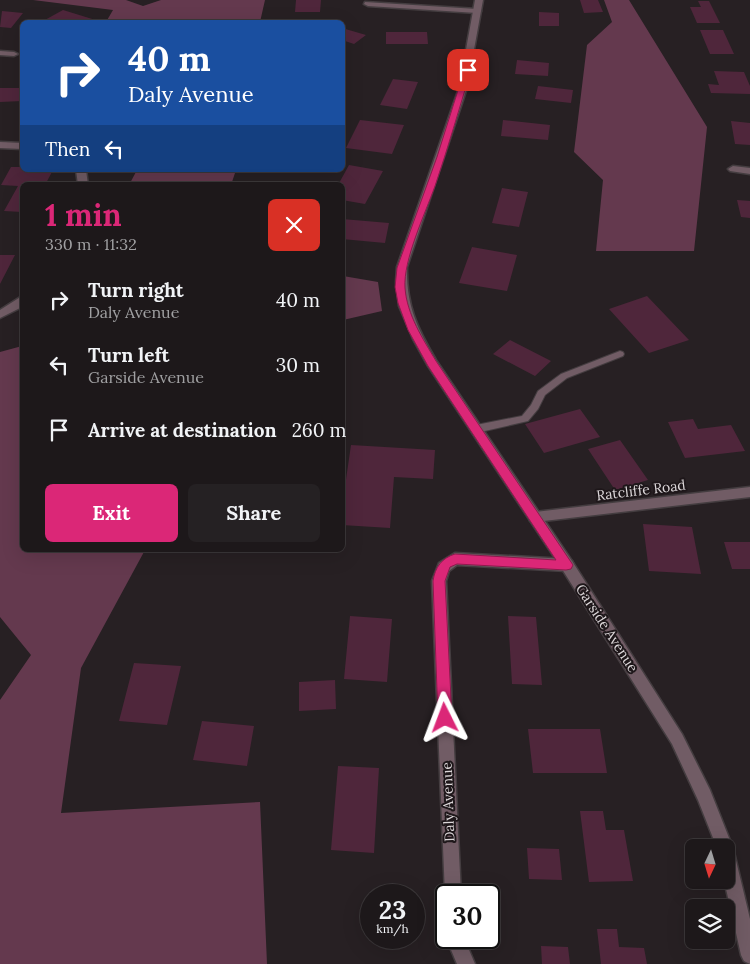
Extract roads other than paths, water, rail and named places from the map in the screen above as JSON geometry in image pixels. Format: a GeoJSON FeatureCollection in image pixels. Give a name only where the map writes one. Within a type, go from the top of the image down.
{"type":"FeatureCollection","features":[{"type":"Feature","properties":{"kind":"street"},"geometry":{"type":"LineString","coordinates":[[368,4],[478,6]]}},
{"type":"Feature","properties":{"kind":"street","name":"Garside Avenue"},"geometry":{"type":"LineString","coordinates":[[478,6],[463,88],[402,268],[400,287],[402,303],[413,330],[432,363],[566,565],[677,739],[704,796],[721,839]]}},
{"type":"Feature","properties":{"kind":"street"},"geometry":{"type":"LineString","coordinates":[[0,53],[14,54]]}},
{"type":"Feature","properties":{"kind":"street"},"geometry":{"type":"LineString","coordinates":[[0,145],[20,146]]}},
{"type":"Feature","properties":{"kind":"street"},"geometry":{"type":"LineString","coordinates":[[732,169],[750,170]]}},
{"type":"Feature","properties":{"kind":"street"},"geometry":{"type":"LineString","coordinates":[[0,314],[16,306],[20,301]]}},
{"type":"Feature","properties":{"kind":"street","name":"Ratcliffe Road"},"geometry":{"type":"LineString","coordinates":[[535,518],[750,492]]}},
{"type":"Feature","properties":{"kind":"street","name":"Daly Avenue"},"geometry":{"type":"LineString","coordinates":[[452,884],[440,573],[446,564],[455,559],[566,565]]}},
{"type":"Feature","properties":{"kind":"street"},"geometry":{"type":"LineString","coordinates":[[734,889],[750,955]]}},
{"type":"Feature","properties":{"kind":"street"},"geometry":{"type":"LineString","coordinates":[[460,949],[466,964]]}},
{"type":"Feature","properties":{"kind":"lane"},"geometry":{"type":"LineString","coordinates":[[476,429],[525,419],[535,407],[542,393],[564,376],[620,354]]}}]}
